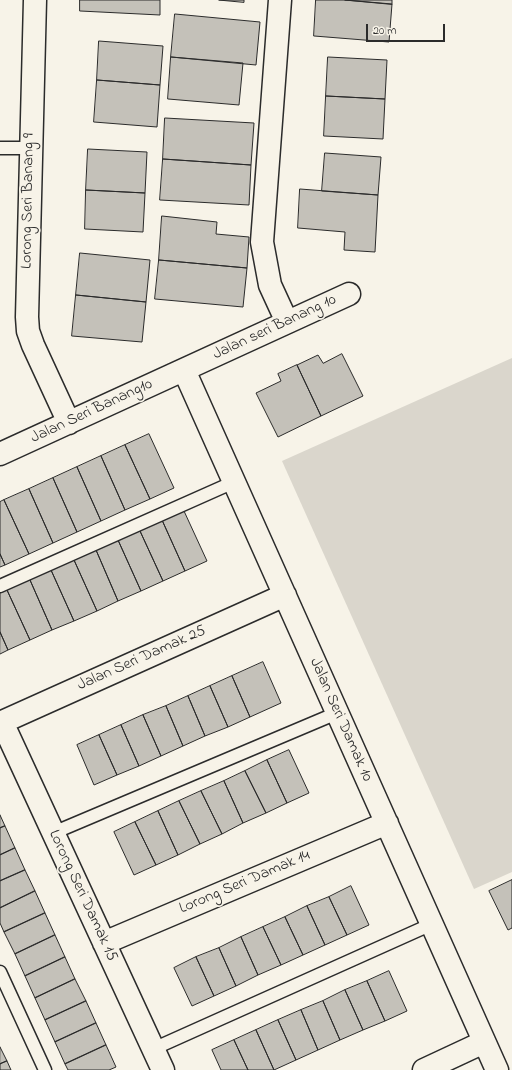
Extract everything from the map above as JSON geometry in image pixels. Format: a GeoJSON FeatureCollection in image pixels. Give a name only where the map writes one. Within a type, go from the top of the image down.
{"type":"FeatureCollection","features":[{"type":"Feature","properties":{"kind":"street","name":"Lorong Seri Banang 9"},"geometry":{"type":"LineString","coordinates":[[35,0],[27,317],[28,331],[69,423]]}},
{"type":"Feature","properties":{"kind":"street"},"geometry":{"type":"LineString","coordinates":[[280,0],[262,242],[270,285],[287,322]]}},
{"type":"Feature","properties":{"kind":"street","name":"Jalan seri Banang 10"},"geometry":{"type":"LineString","coordinates":[[192,366],[349,294]]}},
{"type":"Feature","properties":{"kind":"street","name":"Jalan Seri Banang10"},"geometry":{"type":"LineString","coordinates":[[0,454],[192,366]]}},
{"type":"Feature","properties":{"kind":"street","name":"Jalan Seri Damak 10"},"geometry":{"type":"LineString","coordinates":[[192,366],[234,482],[497,1070]]}},
{"type":"Feature","properties":{"kind":"street","name":"Jalan Seri Damak 25"},"geometry":{"type":"LineString","coordinates":[[1,722],[285,595]]}},
{"type":"Feature","properties":{"kind":"street","name":"Lorong Seri Damak 15"},"geometry":{"type":"LineString","coordinates":[[1,722],[163,1070]]}},
{"type":"Feature","properties":{"kind":"street","name":"Lorong Seri Damak 14"},"geometry":{"type":"LineString","coordinates":[[104,943],[386,823]]}},
{"type":"Feature","properties":{"kind":"street"},"geometry":{"type":"LineString","coordinates":[[424,1070],[484,1042]]}},
{"type":"Feature","properties":{"kind":"lane"},"geometry":{"type":"LineString","coordinates":[[0,148],[31,148]]}},
{"type":"Feature","properties":{"kind":"lane"},"geometry":{"type":"LineString","coordinates":[[0,586],[234,482]]}},
{"type":"Feature","properties":{"kind":"lane"},"geometry":{"type":"LineString","coordinates":[[53,833],[337,713]]}},
{"type":"Feature","properties":{"kind":"lane"},"geometry":{"type":"LineString","coordinates":[[153,1049],[432,924]]}},
{"type":"Feature","properties":{"kind":"lane"},"geometry":{"type":"LineString","coordinates":[[0,972],[45,1070]]}},
{"type":"Feature","properties":{"kind":"shaded area"},"geometry":{"type":"Polygon","coordinates":[[[512,358],[512,872],[474,889],[282,461],[512,358]]]}},
{"type":"Feature","properties":{"kind":"building"},"geometry":{"type":"Polygon","coordinates":[[[80,0],[160,0],[160,15],[80,11],[80,0]]]}},
{"type":"Feature","properties":{"kind":"building"},"geometry":{"type":"Polygon","coordinates":[[[219,0],[244,0],[244,2],[219,0]]]}},
{"type":"Feature","properties":{"kind":"building"},"geometry":{"type":"Polygon","coordinates":[[[316,0],[345,0],[392,4],[389,42],[314,36],[316,0]]]}},
{"type":"Feature","properties":{"kind":"building"},"geometry":{"type":"Polygon","coordinates":[[[345,0],[392,0],[392,4],[345,0]]]}},
{"type":"Feature","properties":{"kind":"building"},"geometry":{"type":"Polygon","coordinates":[[[175,14],[260,22],[256,65],[171,57],[175,14]]]}},
{"type":"Feature","properties":{"kind":"building"},"geometry":{"type":"Polygon","coordinates":[[[99,41],[163,46],[160,85],[97,80],[99,41]]]}},
{"type":"Feature","properties":{"kind":"building"},"geometry":{"type":"Polygon","coordinates":[[[171,57],[243,63],[239,105],[168,99],[171,57]]]}},
{"type":"Feature","properties":{"kind":"building"},"geometry":{"type":"Polygon","coordinates":[[[328,57],[387,60],[385,99],[326,96],[328,57]]]}},
{"type":"Feature","properties":{"kind":"building"},"geometry":{"type":"Polygon","coordinates":[[[97,80],[160,85],[157,127],[94,122],[97,80]]]}},
{"type":"Feature","properties":{"kind":"building"},"geometry":{"type":"Polygon","coordinates":[[[326,96],[385,99],[383,139],[324,136],[326,96]]]}},
{"type":"Feature","properties":{"kind":"building"},"geometry":{"type":"Polygon","coordinates":[[[165,118],[254,123],[251,165],[163,159],[165,118]]]}},
{"type":"Feature","properties":{"kind":"building"},"geometry":{"type":"Polygon","coordinates":[[[88,149],[147,152],[145,193],[86,190],[88,149]]]}},
{"type":"Feature","properties":{"kind":"building"},"geometry":{"type":"Polygon","coordinates":[[[325,153],[381,157],[378,195],[322,191],[325,153]]]}},
{"type":"Feature","properties":{"kind":"building"},"geometry":{"type":"Polygon","coordinates":[[[163,159],[251,165],[249,205],[160,200],[163,159]]]}},
{"type":"Feature","properties":{"kind":"building"},"geometry":{"type":"Polygon","coordinates":[[[300,189],[378,195],[375,252],[344,250],[345,232],[298,228],[300,189]]]}},
{"type":"Feature","properties":{"kind":"building"},"geometry":{"type":"Polygon","coordinates":[[[86,190],[145,193],[143,232],[85,229],[86,190]]]}},
{"type":"Feature","properties":{"kind":"building"},"geometry":{"type":"Polygon","coordinates":[[[162,216],[217,222],[216,234],[249,237],[247,268],[159,260],[162,216]]]}},
{"type":"Feature","properties":{"kind":"building"},"geometry":{"type":"Polygon","coordinates":[[[80,253],[150,260],[146,302],[76,295],[80,253]]]}},
{"type":"Feature","properties":{"kind":"building"},"geometry":{"type":"Polygon","coordinates":[[[159,260],[247,268],[243,307],[155,299],[159,260]]]}},
{"type":"Feature","properties":{"kind":"building"},"geometry":{"type":"Polygon","coordinates":[[[76,295],[146,302],[142,342],[72,336],[76,295]]]}},
{"type":"Feature","properties":{"kind":"building"},"geometry":{"type":"Polygon","coordinates":[[[342,354],[363,396],[321,416],[297,365],[318,355],[323,363],[342,354]]]}},
{"type":"Feature","properties":{"kind":"building"},"geometry":{"type":"Polygon","coordinates":[[[297,365],[321,416],[278,437],[256,393],[281,381],[278,374],[297,365]]]}},
{"type":"Feature","properties":{"kind":"building"},"geometry":{"type":"Polygon","coordinates":[[[149,434],[174,488],[150,499],[125,445],[149,434]]]}},
{"type":"Feature","properties":{"kind":"building"},"geometry":{"type":"Polygon","coordinates":[[[125,445],[150,499],[125,510],[101,456],[125,445]]]}},
{"type":"Feature","properties":{"kind":"building"},"geometry":{"type":"Polygon","coordinates":[[[101,456],[125,510],[101,521],[77,467],[101,456]]]}},
{"type":"Feature","properties":{"kind":"building"},"geometry":{"type":"Polygon","coordinates":[[[77,467],[101,521],[77,532],[53,478],[77,467]]]}},
{"type":"Feature","properties":{"kind":"building"},"geometry":{"type":"Polygon","coordinates":[[[53,478],[77,532],[53,543],[29,489],[53,478]]]}},
{"type":"Feature","properties":{"kind":"building"},"geometry":{"type":"Polygon","coordinates":[[[29,489],[53,543],[29,554],[4,500],[29,489]]]}},
{"type":"Feature","properties":{"kind":"building"},"geometry":{"type":"Polygon","coordinates":[[[4,500],[29,554],[5,565],[0,554],[0,502],[4,500]]]}},
{"type":"Feature","properties":{"kind":"building"},"geometry":{"type":"Polygon","coordinates":[[[184,511],[207,561],[185,571],[162,520],[184,511]]]}},
{"type":"Feature","properties":{"kind":"building"},"geometry":{"type":"Polygon","coordinates":[[[162,520],[185,571],[163,581],[140,531],[162,520]]]}},
{"type":"Feature","properties":{"kind":"building"},"geometry":{"type":"Polygon","coordinates":[[[140,531],[163,581],[141,591],[118,540],[140,531]]]}},
{"type":"Feature","properties":{"kind":"building"},"geometry":{"type":"Polygon","coordinates":[[[118,540],[141,591],[118,601],[96,550],[118,540]]]}},
{"type":"Feature","properties":{"kind":"building"},"geometry":{"type":"Polygon","coordinates":[[[96,550],[118,601],[97,611],[74,560],[96,550]]]}},
{"type":"Feature","properties":{"kind":"building"},"geometry":{"type":"Polygon","coordinates":[[[0,554],[5,565],[0,567],[0,554]]]}},
{"type":"Feature","properties":{"kind":"building"},"geometry":{"type":"Polygon","coordinates":[[[74,560],[97,611],[74,621],[51,570],[74,560]]]}},
{"type":"Feature","properties":{"kind":"building"},"geometry":{"type":"Polygon","coordinates":[[[51,570],[74,621],[52,630],[30,580],[51,570]]]}},
{"type":"Feature","properties":{"kind":"building"},"geometry":{"type":"Polygon","coordinates":[[[30,580],[52,630],[30,640],[7,590],[30,580]]]}},
{"type":"Feature","properties":{"kind":"building"},"geometry":{"type":"Polygon","coordinates":[[[7,590],[30,640],[8,650],[0,632],[0,593],[7,590]]]}},
{"type":"Feature","properties":{"kind":"building"},"geometry":{"type":"Polygon","coordinates":[[[0,632],[8,650],[0,654],[0,632]]]}},
{"type":"Feature","properties":{"kind":"building"},"geometry":{"type":"Polygon","coordinates":[[[263,662],[281,703],[250,717],[232,676],[263,662]]]}},
{"type":"Feature","properties":{"kind":"building"},"geometry":{"type":"Polygon","coordinates":[[[232,676],[250,717],[228,727],[210,686],[232,676]]]}},
{"type":"Feature","properties":{"kind":"building"},"geometry":{"type":"Polygon","coordinates":[[[210,686],[228,727],[205,736],[188,696],[210,686]]]}},
{"type":"Feature","properties":{"kind":"building"},"geometry":{"type":"Polygon","coordinates":[[[188,696],[205,736],[183,746],[166,706],[188,696]]]}},
{"type":"Feature","properties":{"kind":"building"},"geometry":{"type":"Polygon","coordinates":[[[166,706],[183,746],[161,756],[143,715],[166,706]]]}},
{"type":"Feature","properties":{"kind":"building"},"geometry":{"type":"Polygon","coordinates":[[[143,715],[161,756],[139,766],[121,725],[143,715]]]}},
{"type":"Feature","properties":{"kind":"building"},"geometry":{"type":"Polygon","coordinates":[[[121,725],[139,766],[117,775],[99,735],[121,725]]]}},
{"type":"Feature","properties":{"kind":"building"},"geometry":{"type":"Polygon","coordinates":[[[99,735],[117,775],[94,785],[77,745],[99,735]]]}},
{"type":"Feature","properties":{"kind":"building"},"geometry":{"type":"Polygon","coordinates":[[[289,750],[309,793],[287,803],[267,760],[289,750]]]}},
{"type":"Feature","properties":{"kind":"building"},"geometry":{"type":"Polygon","coordinates":[[[267,760],[287,803],[266,813],[245,771],[267,760]]]}},
{"type":"Feature","properties":{"kind":"building"},"geometry":{"type":"Polygon","coordinates":[[[245,771],[266,813],[243,823],[224,781],[245,771]]]}},
{"type":"Feature","properties":{"kind":"building"},"geometry":{"type":"Polygon","coordinates":[[[224,781],[243,823],[222,834],[201,791],[224,781]]]}},
{"type":"Feature","properties":{"kind":"building"},"geometry":{"type":"Polygon","coordinates":[[[201,791],[222,834],[200,844],[179,801],[201,791]]]}},
{"type":"Feature","properties":{"kind":"building"},"geometry":{"type":"Polygon","coordinates":[[[179,801],[200,844],[178,855],[158,811],[179,801]]]}},
{"type":"Feature","properties":{"kind":"building"},"geometry":{"type":"Polygon","coordinates":[[[158,811],[178,855],[156,865],[135,822],[158,811]]]}},
{"type":"Feature","properties":{"kind":"building"},"geometry":{"type":"Polygon","coordinates":[[[0,815],[5,826],[0,828],[0,815]]]}},
{"type":"Feature","properties":{"kind":"building"},"geometry":{"type":"Polygon","coordinates":[[[135,822],[156,865],[134,875],[114,832],[135,822]]]}},
{"type":"Feature","properties":{"kind":"building"},"geometry":{"type":"Polygon","coordinates":[[[5,826],[15,848],[0,855],[0,828],[5,826]]]}},
{"type":"Feature","properties":{"kind":"building"},"geometry":{"type":"Polygon","coordinates":[[[15,848],[25,870],[0,881],[0,855],[15,848]]]}},
{"type":"Feature","properties":{"kind":"building"},"geometry":{"type":"Polygon","coordinates":[[[25,870],[35,891],[0,908],[0,881],[25,870]]]}},
{"type":"Feature","properties":{"kind":"building"},"geometry":{"type":"Polygon","coordinates":[[[512,880],[512,928],[508,930],[489,891],[512,880]]]}},
{"type":"Feature","properties":{"kind":"building"},"geometry":{"type":"Polygon","coordinates":[[[351,886],[369,925],[347,935],[329,897],[351,886]]]}},
{"type":"Feature","properties":{"kind":"building"},"geometry":{"type":"Polygon","coordinates":[[[35,891],[45,913],[4,932],[0,923],[0,908],[35,891]]]}},
{"type":"Feature","properties":{"kind":"building"},"geometry":{"type":"Polygon","coordinates":[[[329,897],[347,935],[325,945],[307,906],[329,897]]]}},
{"type":"Feature","properties":{"kind":"building"},"geometry":{"type":"Polygon","coordinates":[[[307,906],[325,945],[303,955],[285,917],[307,906]]]}},
{"type":"Feature","properties":{"kind":"building"},"geometry":{"type":"Polygon","coordinates":[[[45,913],[55,935],[15,954],[4,932],[45,913]]]}},
{"type":"Feature","properties":{"kind":"building"},"geometry":{"type":"Polygon","coordinates":[[[285,917],[303,955],[281,965],[263,927],[285,917]]]}},
{"type":"Feature","properties":{"kind":"building"},"geometry":{"type":"Polygon","coordinates":[[[263,927],[281,965],[258,975],[241,937],[263,927]]]}},
{"type":"Feature","properties":{"kind":"building"},"geometry":{"type":"Polygon","coordinates":[[[55,935],[65,957],[25,976],[15,954],[55,935]]]}},
{"type":"Feature","properties":{"kind":"building"},"geometry":{"type":"Polygon","coordinates":[[[241,937],[258,975],[236,986],[219,948],[241,937]]]}},
{"type":"Feature","properties":{"kind":"building"},"geometry":{"type":"Polygon","coordinates":[[[219,948],[236,986],[214,996],[196,957],[219,948]]]}},
{"type":"Feature","properties":{"kind":"building"},"geometry":{"type":"Polygon","coordinates":[[[65,957],[75,979],[35,998],[25,976],[65,957]]]}},
{"type":"Feature","properties":{"kind":"building"},"geometry":{"type":"Polygon","coordinates":[[[196,957],[214,996],[192,1006],[174,968],[196,957]]]}},
{"type":"Feature","properties":{"kind":"building"},"geometry":{"type":"Polygon","coordinates":[[[389,971],[407,1011],[385,1021],[367,981],[389,971]]]}},
{"type":"Feature","properties":{"kind":"building"},"geometry":{"type":"Polygon","coordinates":[[[75,979],[86,1001],[45,1020],[35,998],[75,979]]]}},
{"type":"Feature","properties":{"kind":"building"},"geometry":{"type":"Polygon","coordinates":[[[367,981],[385,1021],[363,1030],[345,990],[367,981]]]}},
{"type":"Feature","properties":{"kind":"building"},"geometry":{"type":"Polygon","coordinates":[[[345,990],[363,1030],[340,1040],[323,1001],[345,990]]]}},
{"type":"Feature","properties":{"kind":"building"},"geometry":{"type":"Polygon","coordinates":[[[86,1001],[96,1023],[55,1042],[45,1020],[86,1001]]]}},
{"type":"Feature","properties":{"kind":"building"},"geometry":{"type":"Polygon","coordinates":[[[323,1001],[340,1040],[318,1050],[301,1010],[323,1001]]]}},
{"type":"Feature","properties":{"kind":"building"},"geometry":{"type":"Polygon","coordinates":[[[301,1010],[318,1050],[296,1060],[278,1020],[301,1010]]]}},
{"type":"Feature","properties":{"kind":"building"},"geometry":{"type":"Polygon","coordinates":[[[278,1020],[296,1060],[274,1070],[256,1030],[278,1020]]]}},
{"type":"Feature","properties":{"kind":"building"},"geometry":{"type":"Polygon","coordinates":[[[96,1023],[106,1045],[65,1064],[55,1042],[96,1023]]]}},
{"type":"Feature","properties":{"kind":"building"},"geometry":{"type":"Polygon","coordinates":[[[256,1030],[274,1070],[248,1070],[234,1040],[256,1030]]]}},
{"type":"Feature","properties":{"kind":"building"},"geometry":{"type":"Polygon","coordinates":[[[234,1040],[248,1070],[221,1070],[212,1050],[234,1040]]]}},
{"type":"Feature","properties":{"kind":"building"},"geometry":{"type":"Polygon","coordinates":[[[106,1045],[116,1067],[109,1070],[68,1070],[65,1064],[106,1045]]]}},
{"type":"Feature","properties":{"kind":"building"},"geometry":{"type":"Polygon","coordinates":[[[0,1047],[7,1061],[0,1064],[0,1047]]]}},
{"type":"Feature","properties":{"kind":"building"},"geometry":{"type":"Polygon","coordinates":[[[7,1061],[11,1070],[0,1070],[0,1064],[7,1061]]]}}]}
